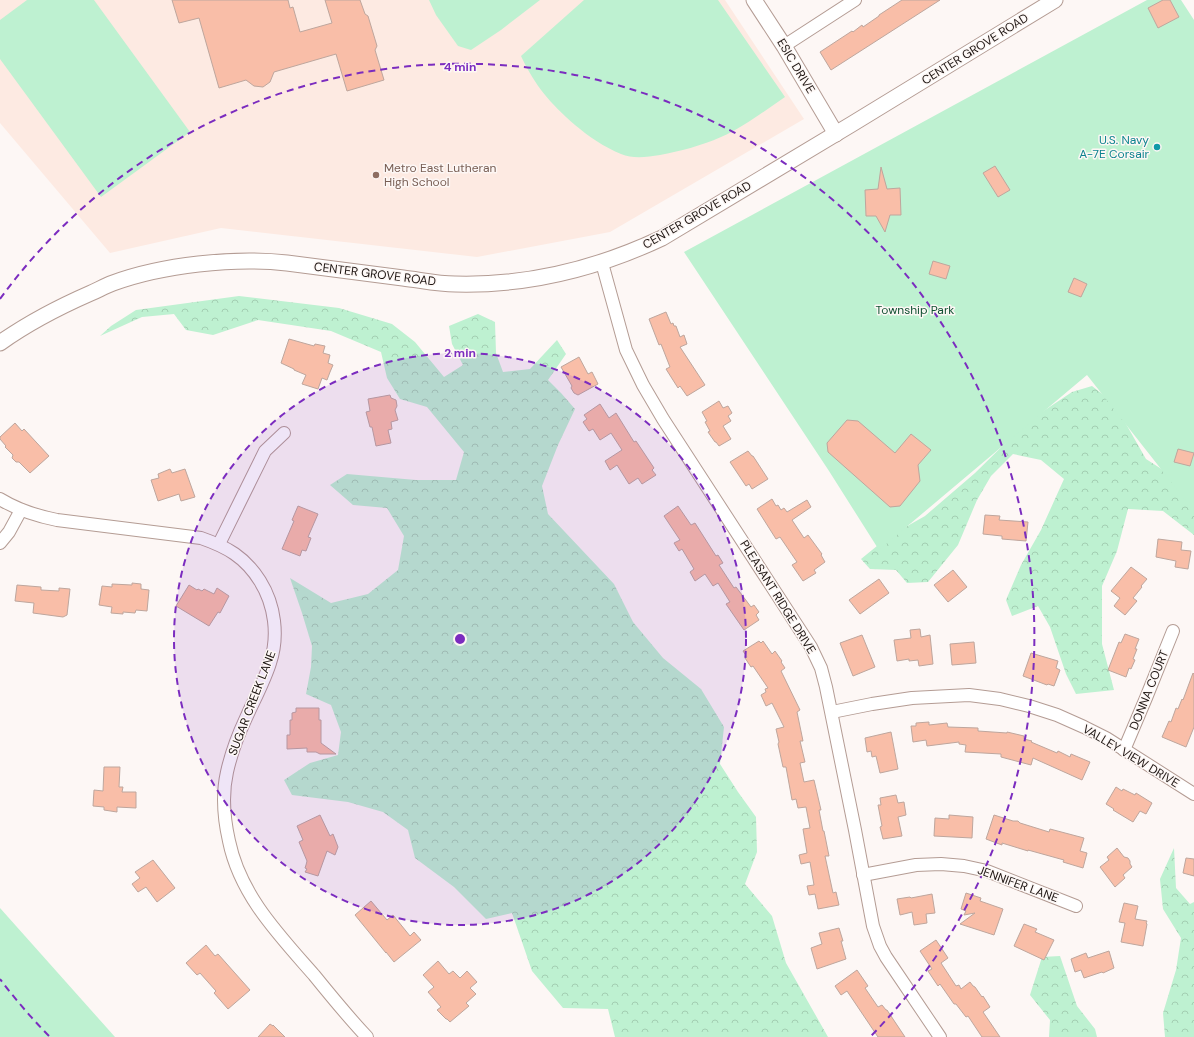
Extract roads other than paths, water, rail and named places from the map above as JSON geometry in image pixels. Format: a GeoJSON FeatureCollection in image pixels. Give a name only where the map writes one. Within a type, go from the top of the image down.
{"type":"FeatureCollection","features":[{"type":"Feature","properties":{"kind":"street","name":"ESIC DRIVE"},"geometry":{"type":"LineString","coordinates":[[754,0],[784,46],[836,134]]}},
{"type":"Feature","properties":{"kind":"street"},"geometry":{"type":"LineString","coordinates":[[784,46],[855,0]]}},
{"type":"Feature","properties":{"kind":"street","name":"CENTER GROVE ROAD"},"geometry":{"type":"LineString","coordinates":[[0,343],[74,300],[112,283],[147,274],[212,263],[284,263],[453,284],[484,284],[521,281],[550,276],[602,263],[642,248],[662,238],[1055,0]]}},
{"type":"Feature","properties":{"kind":"street","name":"PLEASANT RIDGE DRIVE"},"geometry":{"type":"LineString","coordinates":[[602,263],[626,350],[643,385],[663,419],[811,647],[821,668],[832,712],[873,926],[880,946],[886,957],[940,1037]]}},
{"type":"Feature","properties":{"kind":"street"},"geometry":{"type":"LineString","coordinates":[[219,544],[265,450],[284,433]]}},
{"type":"Feature","properties":{"kind":"street","name":"SUGAR CREEK LANE"},"geometry":{"type":"LineString","coordinates":[[0,499],[39,517],[201,538],[219,544],[234,553],[258,578],[270,602],[274,617],[274,647],[270,662],[245,719],[227,773],[224,799],[225,821],[229,842],[244,883],[253,900],[270,924],[367,1037]]}},
{"type":"Feature","properties":{"kind":"street"},"geometry":{"type":"LineString","coordinates":[[0,543],[21,510]]}},
{"type":"Feature","properties":{"kind":"street","name":"DONNA COURT"},"geometry":{"type":"LineString","coordinates":[[1124,750],[1173,630]]}},
{"type":"Feature","properties":{"kind":"street","name":"VALLEY VIEW DRIVE"},"geometry":{"type":"LineString","coordinates":[[832,712],[912,698],[969,695],[1029,706],[1057,715],[1084,727],[1194,794]]}},
{"type":"Feature","properties":{"kind":"street","name":"JENNIFER LANE"},"geometry":{"type":"LineString","coordinates":[[863,875],[916,865],[941,864],[964,866],[994,873],[1076,906]]}},
{"type":"Feature","properties":{"kind":"place","name":"U.S. Navy A-7E Corsair"},"geometry":{"type":"Point","coordinates":[1157,147]}},
{"type":"Feature","properties":{"kind":"place","name":"Metro East Lutheran High School"},"geometry":{"type":"Point","coordinates":[376,175]}},
{"type":"Feature","properties":{"kind":"park label","name":"Township Park"},"geometry":{"type":"Point","coordinates":[915,310]}}]}
